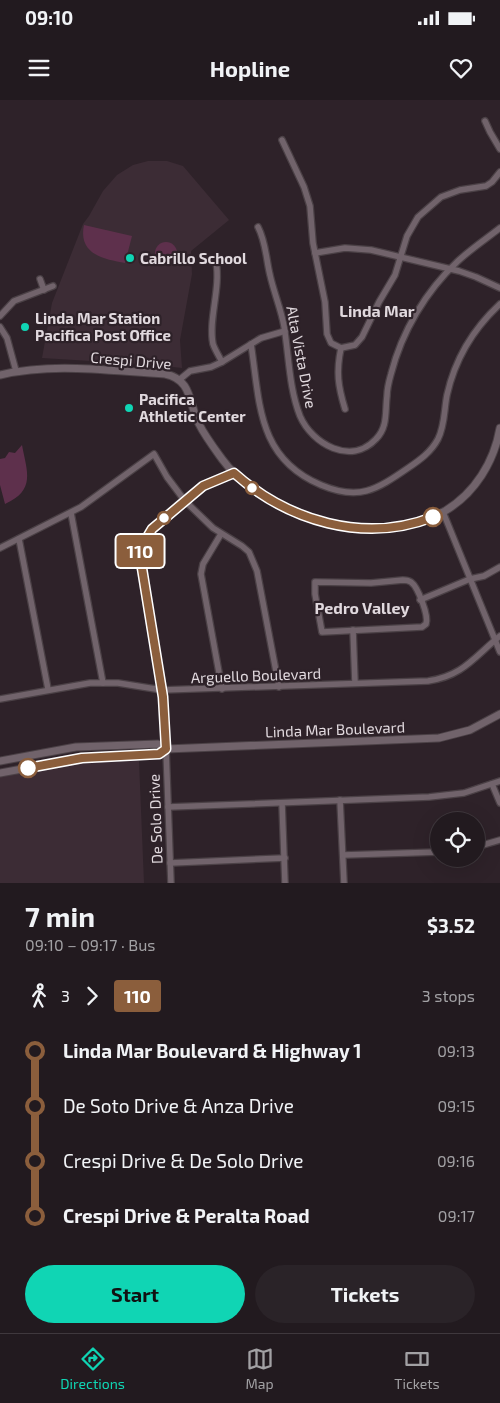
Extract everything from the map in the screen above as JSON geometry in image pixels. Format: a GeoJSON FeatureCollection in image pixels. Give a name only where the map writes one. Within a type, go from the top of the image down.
{"type":"FeatureCollection","features":[{"type":"Feature","properties":{"kind":"street"},"geometry":{"type":"LineString","coordinates":[[486,121],[500,149]]}},
{"type":"Feature","properties":{"kind":"street"},"geometry":{"type":"LineString","coordinates":[[282,140],[307,197],[315,253],[325,302],[327,334],[331,343],[341,348],[355,345],[362,338],[379,302],[395,275],[404,242],[410,229],[429,206],[441,197],[454,192],[486,186],[500,172]]}},
{"type":"Feature","properties":{"kind":"street","name":"Alta Vista Drive"},"geometry":{"type":"LineString","coordinates":[[258,228],[264,242],[270,277],[285,331],[293,389],[302,421],[316,438],[333,449],[347,452],[360,450],[372,443],[381,433],[386,420],[389,383],[402,342],[422,305],[450,269],[500,228]]}},
{"type":"Feature","properties":{"kind":"street"},"geometry":{"type":"LineString","coordinates":[[315,253],[354,248],[371,250],[476,276],[500,288]]}},
{"type":"Feature","properties":{"kind":"street"},"geometry":{"type":"LineString","coordinates":[[216,262],[217,276],[212,338],[215,350],[222,362]]}},
{"type":"Feature","properties":{"kind":"street"},"geometry":{"type":"LineString","coordinates":[[40,279],[44,290]]}},
{"type":"Feature","properties":{"kind":"street"},"geometry":{"type":"LineString","coordinates":[[0,316],[14,301],[53,286]]}},
{"type":"Feature","properties":{"kind":"street"},"geometry":{"type":"LineString","coordinates":[[251,344],[264,422],[269,437],[281,457],[298,473],[318,484],[340,492],[364,493],[385,484],[420,460],[434,445],[441,433],[450,384],[460,357],[477,329],[500,304]]}},
{"type":"Feature","properties":{"kind":"street"},"geometry":{"type":"LineString","coordinates":[[0,327],[7,338],[16,372]]}},
{"type":"Feature","properties":{"kind":"street"},"geometry":{"type":"LineString","coordinates":[[179,380],[190,371],[211,367],[266,336],[285,331]]}},
{"type":"Feature","properties":{"kind":"street"},"geometry":{"type":"LineString","coordinates":[[341,348],[338,382],[345,409]]}},
{"type":"Feature","properties":{"kind":"street","name":"Crespi Drive"},"geometry":{"type":"LineString","coordinates":[[0,375],[51,368],[165,374],[179,380],[188,390],[196,417],[204,433],[222,460],[234,473],[252,488],[275,502],[336,526],[366,528],[397,526],[425,520],[443,512],[465,495],[478,481],[493,455],[500,428]]}},
{"type":"Feature","properties":{"kind":"street"},"geometry":{"type":"LineString","coordinates":[[0,548],[93,500],[154,454],[166,477],[185,501],[204,521],[221,534],[242,546],[254,560],[279,687]]}},
{"type":"Feature","properties":{"kind":"street","name":"De Solo Drive"},"geometry":{"type":"LineString","coordinates":[[171,883],[162,690],[140,556],[147,536],[185,501],[203,486],[234,473]]}},
{"type":"Feature","properties":{"kind":"street"},"geometry":{"type":"LineString","coordinates":[[443,512],[470,579],[498,638],[500,652]]}},
{"type":"Feature","properties":{"kind":"street"},"geometry":{"type":"LineString","coordinates":[[71,513],[103,683]]}},
{"type":"Feature","properties":{"kind":"street"},"geometry":{"type":"LineString","coordinates":[[221,534],[203,564],[201,574],[222,689]]}},
{"type":"Feature","properties":{"kind":"street"},"geometry":{"type":"LineString","coordinates":[[19,538],[48,689]]}},
{"type":"Feature","properties":{"kind":"street"},"geometry":{"type":"LineString","coordinates":[[420,600],[470,579],[484,576],[500,567]]}},
{"type":"Feature","properties":{"kind":"street"},"geometry":{"type":"LineString","coordinates":[[408,580],[415,586],[420,600],[427,620],[422,627],[322,632],[315,594],[315,582],[371,583],[408,580]]}},
{"type":"Feature","properties":{"kind":"street"},"geometry":{"type":"LineString","coordinates":[[353,630],[355,684]]}},
{"type":"Feature","properties":{"kind":"street","name":"Arguello Boulevard"},"geometry":{"type":"LineString","coordinates":[[0,698],[76,684],[133,685],[162,690],[428,681],[446,678],[462,670],[498,638]]}},
{"type":"Feature","properties":{"kind":"street","name":"Linda Mar Boulevard"},"geometry":{"type":"LineString","coordinates":[[0,773],[82,758],[159,754],[166,749],[439,738],[470,730],[500,714]]}},
{"type":"Feature","properties":{"kind":"street","name":"Linda Mar Boulevard"},"geometry":{"type":"LineString","coordinates":[[0,762],[82,747],[158,744],[166,749]]}},
{"type":"Feature","properties":{"kind":"street"},"geometry":{"type":"LineString","coordinates":[[168,807],[446,795],[464,793],[500,780]]}},
{"type":"Feature","properties":{"kind":"street"},"geometry":{"type":"LineString","coordinates":[[492,784],[500,803]]}},
{"type":"Feature","properties":{"kind":"street"},"geometry":{"type":"LineString","coordinates":[[340,800],[344,883]]}},
{"type":"Feature","properties":{"kind":"street"},"geometry":{"type":"LineString","coordinates":[[282,802],[286,883]]}},
{"type":"Feature","properties":{"kind":"street"},"geometry":{"type":"LineString","coordinates":[[485,844],[500,840]]}},
{"type":"Feature","properties":{"kind":"street"},"geometry":{"type":"LineString","coordinates":[[343,855],[430,852]]}},
{"type":"Feature","properties":{"kind":"street"},"geometry":{"type":"LineString","coordinates":[[170,863],[284,858]]}},
{"type":"Feature","properties":{"kind":"shaded area","name":"Cabrillo School"},"geometry":{"type":"Polygon","coordinates":[[[148,161],[167,161],[183,166],[229,220],[191,251],[192,274],[180,340],[182,368],[42,358],[52,303],[83,224],[103,191],[117,175],[133,165],[148,161]]]}},
{"type":"Feature","properties":{"kind":"shaded area"},"geometry":{"type":"Polygon","coordinates":[[[84,225],[132,236],[125,263],[101,257],[89,249],[83,235],[84,225]]]}},
{"type":"Feature","properties":{"kind":"shaded area"},"geometry":{"type":"Polygon","coordinates":[[[166,242],[174,245],[177,253],[174,261],[166,264],[158,261],[155,253],[158,245],[166,242]]]}},
{"type":"Feature","properties":{"kind":"shaded area"},"geometry":{"type":"Polygon","coordinates":[[[22,445],[27,472],[25,486],[15,499],[5,504],[0,485],[0,459],[5,458],[9,452],[15,453],[22,445]]]}},
{"type":"Feature","properties":{"kind":"shaded area"},"geometry":{"type":"Polygon","coordinates":[[[129,757],[139,761],[144,883],[0,883],[0,774],[92,759],[129,757]]]}},
{"type":"Feature","properties":{"kind":"bus line","name":"110"},"geometry":{"type":"LineString","coordinates":[[28,768],[82,758],[159,754],[166,749],[163,697],[140,556],[142,546],[152,529],[203,486],[234,473],[275,502],[336,526],[366,528],[397,526],[433,517]]}},
{"type":"Feature","properties":{"kind":"place","name":"Cabrillo School"},"geometry":{"type":"Point","coordinates":[130,258]}},
{"type":"Feature","properties":{"kind":"place","name":"Linda Mar Station Pacifica Post Office"},"geometry":{"type":"Point","coordinates":[25,327]}},
{"type":"Feature","properties":{"kind":"place","name":"Pacifica Athletic Center"},"geometry":{"type":"Point","coordinates":[129,408]}},
{"type":"Feature","properties":{"kind":"district","name":"Linda Mar"},"geometry":{"type":"Point","coordinates":[377,310]}},
{"type":"Feature","properties":{"kind":"district","name":"Pedro Valley"},"geometry":{"type":"Point","coordinates":[362,607]}}]}
